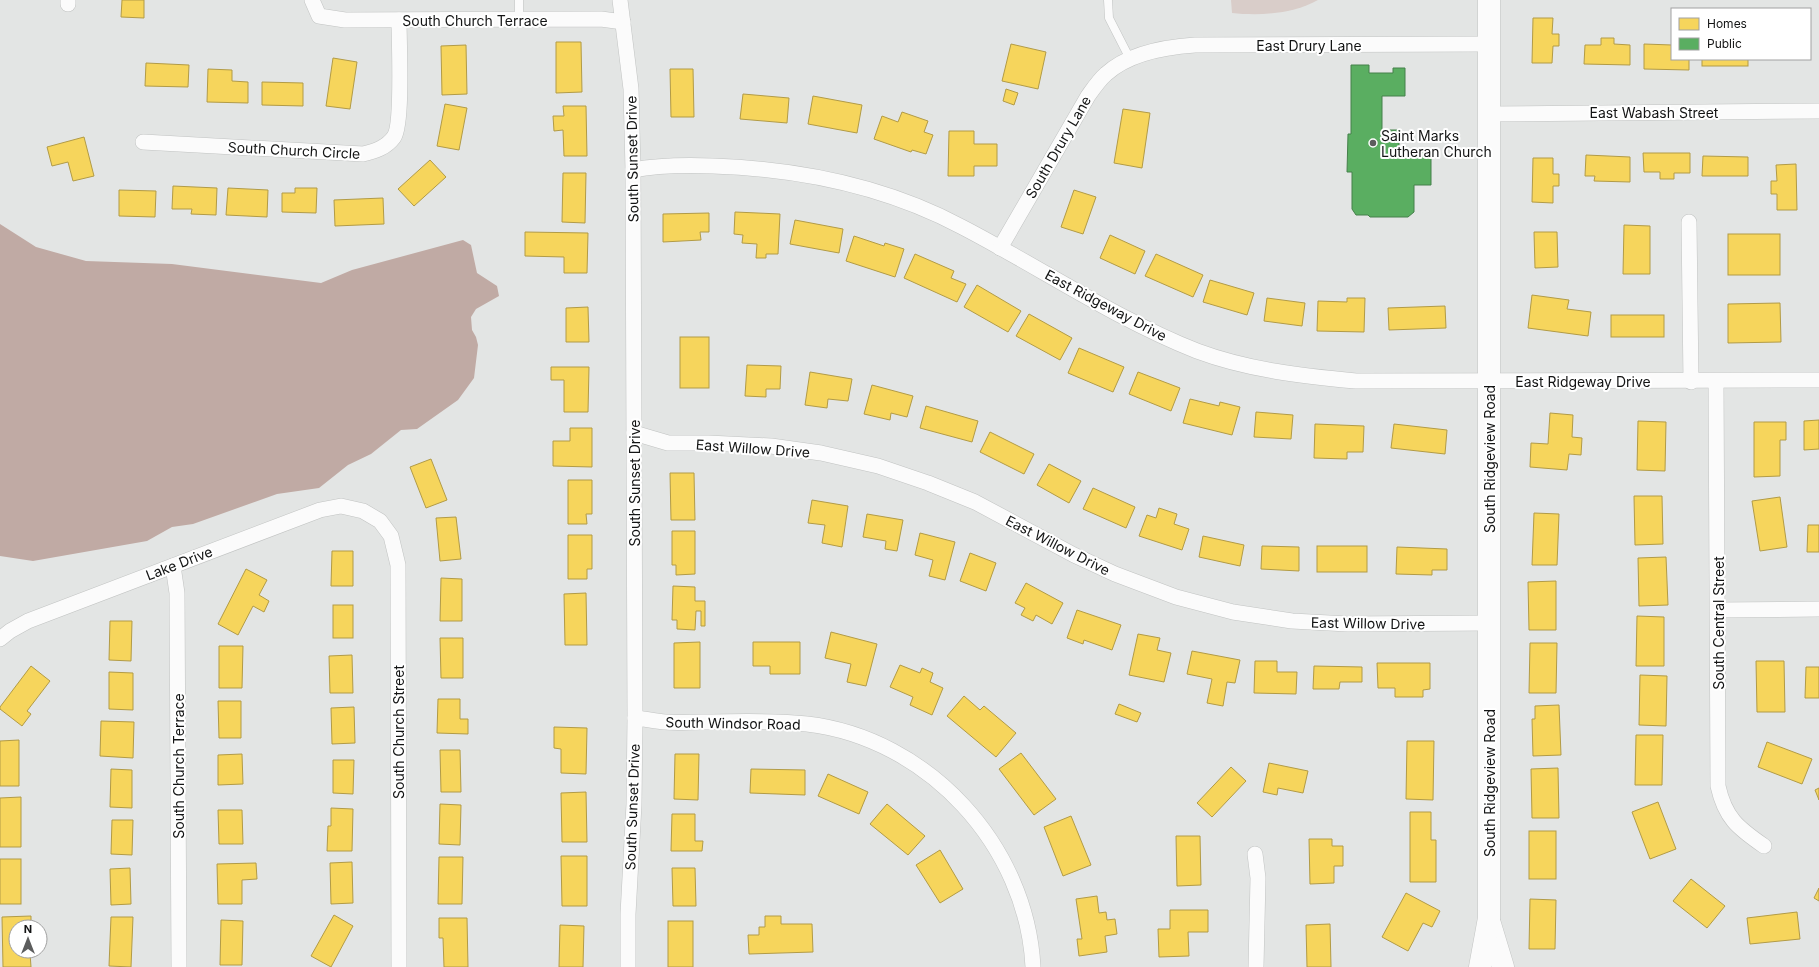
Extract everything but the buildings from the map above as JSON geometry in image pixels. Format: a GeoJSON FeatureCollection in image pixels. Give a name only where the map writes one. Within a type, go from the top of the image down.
{"type":"FeatureCollection","features":[{"type":"Feature","properties":{"kind":"main road","name":"South Ridgeview Road"},"geometry":{"type":"LineString","coordinates":[[1480,967],[1489,918],[1489,0]]}},
{"type":"Feature","properties":{"kind":"main road","name":"South Ridgeview Road"},"geometry":{"type":"LineString","coordinates":[[1489,918],[1503,967]]}},
{"type":"Feature","properties":{"kind":"street","name":"South Church Terrace"},"geometry":{"type":"LineString","coordinates":[[312,0],[319,16],[345,20],[601,19],[623,22]]}},
{"type":"Feature","properties":{"kind":"street","name":"South Sunset Drive"},"geometry":{"type":"LineString","coordinates":[[620,0],[631,89],[633,170],[635,718],[634,804],[628,914],[628,967]]}},
{"type":"Feature","properties":{"kind":"street","name":"South Church Circle"},"geometry":{"type":"LineString","coordinates":[[143,142],[363,154],[379,151],[395,136],[399,112],[399,20]]}},
{"type":"Feature","properties":{"kind":"street","name":"East Drury Lane"},"geometry":{"type":"LineString","coordinates":[[1130,59],[1171,46],[1489,44]]}},
{"type":"Feature","properties":{"kind":"street","name":"South Drury Lane"},"geometry":{"type":"LineString","coordinates":[[1000,248],[1088,96],[1106,74],[1130,59]]}},
{"type":"Feature","properties":{"kind":"street","name":"East Wabash Street"},"geometry":{"type":"LineString","coordinates":[[1489,114],[1819,111]]}},
{"type":"Feature","properties":{"kind":"street","name":"East Ridgeway Drive"},"geometry":{"type":"LineString","coordinates":[[633,170],[653,166],[744,167],[823,178],[852,184],[905,201],[960,226],[1101,306],[1145,329],[1199,351],[1245,366],[1297,376],[1356,381],[1691,382],[1819,380]]}},
{"type":"Feature","properties":{"kind":"street"},"geometry":{"type":"LineString","coordinates":[[1689,222],[1691,382]]}},
{"type":"Feature","properties":{"kind":"street","name":"South Central Street"},"geometry":{"type":"LineString","coordinates":[[1716,381],[1718,786],[1722,803],[1732,821],[1764,846]]}},
{"type":"Feature","properties":{"kind":"street","name":"East Willow Drive"},"geometry":{"type":"LineString","coordinates":[[634,433],[668,443],[771,446],[821,453],[878,466],[928,482],[975,502],[1074,555],[1115,574],[1176,597],[1233,612],[1292,621],[1348,624],[1489,623]]}},
{"type":"Feature","properties":{"kind":"street","name":"Lake Drive"},"geometry":{"type":"LineString","coordinates":[[0,639],[10,631],[28,621],[320,510],[341,506],[363,511]]}},
{"type":"Feature","properties":{"kind":"street","name":"South Church Street"},"geometry":{"type":"LineString","coordinates":[[363,511],[380,521],[391,536],[398,565],[399,967]]}},
{"type":"Feature","properties":{"kind":"street","name":"South Church Terrace"},"geometry":{"type":"LineString","coordinates":[[173,566],[177,593],[179,967]]}},
{"type":"Feature","properties":{"kind":"street"},"geometry":{"type":"LineString","coordinates":[[1718,610],[1819,608]]}},
{"type":"Feature","properties":{"kind":"street","name":"South Windsor Road"},"geometry":{"type":"LineString","coordinates":[[635,718],[666,722],[782,722],[808,724],[858,735],[880,744],[920,767],[949,790],[970,812],[997,849],[1015,885],[1026,919],[1032,967]]}},
{"type":"Feature","properties":{"kind":"street"},"geometry":{"type":"LineString","coordinates":[[1254,854],[1258,878],[1256,967]]}},
{"type":"Feature","properties":{"kind":"lane"},"geometry":{"type":"LineString","coordinates":[[519,0],[519,19]]}},
{"type":"Feature","properties":{"kind":"lane"},"geometry":{"type":"LineString","coordinates":[[1108,0],[1109,18],[1130,59]]}},
{"type":"Feature","properties":{"kind":"shaded area"},"geometry":{"type":"Polygon","coordinates":[[[1231,0],[1318,0],[1308,5],[1287,11],[1254,14],[1232,13],[1231,0]]]}},
{"type":"Feature","properties":{"kind":"shaded area"},"geometry":{"type":"Polygon","coordinates":[[[0,224],[36,247],[86,261],[172,264],[321,283],[352,270],[463,240],[471,245],[477,273],[497,286],[499,296],[476,309],[471,317],[472,330],[478,345],[474,378],[458,400],[417,429],[401,430],[371,454],[348,465],[319,488],[277,494],[193,524],[172,527],[147,541],[33,561],[0,556],[0,224]]]}},
{"type":"Feature","properties":{"kind":"place","name":"Saint Marks Lutheran Church"},"geometry":{"type":"Point","coordinates":[1373,143]}}]}
